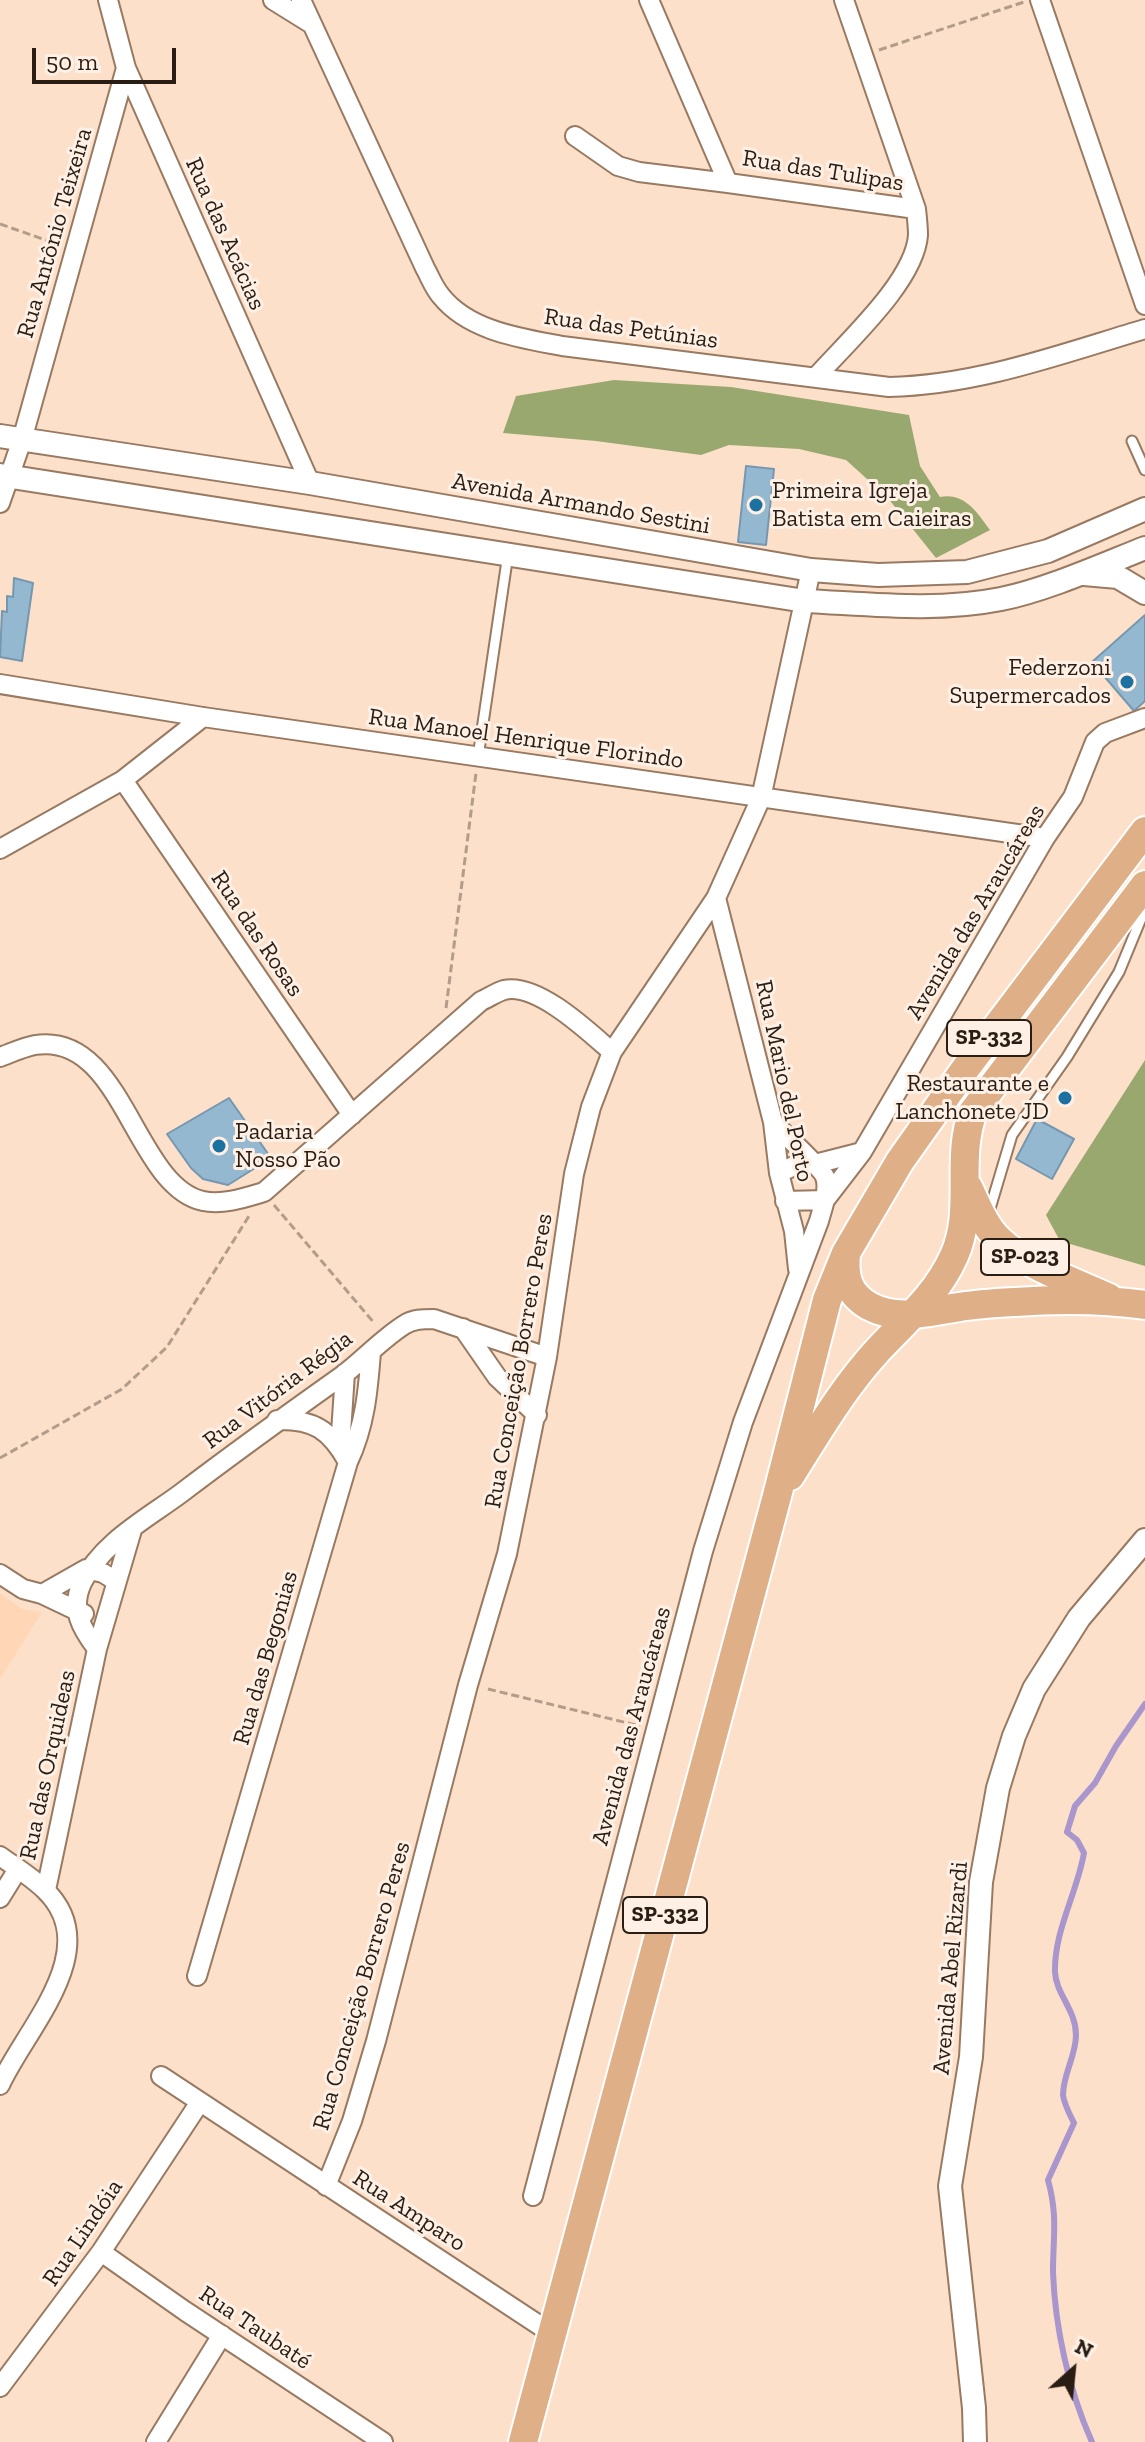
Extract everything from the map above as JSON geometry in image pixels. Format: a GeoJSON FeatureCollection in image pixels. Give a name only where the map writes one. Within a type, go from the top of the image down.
{"type":"FeatureCollection","features":[{"type":"Feature","properties":{"kind":"main road","name":"SP-332"},"geometry":{"type":"LineString","coordinates":[[523,2442],[777,1496],[819,1326],[846,1253],[909,1149],[968,1065],[1145,831]]}},
{"type":"Feature","properties":{"kind":"main road","name":"SP-332"},"geometry":{"type":"LineString","coordinates":[[777,1496],[848,1386],[914,1315],[940,1281],[954,1256],[964,1229],[964,1143],[973,1112],[1145,885]]}},
{"type":"Feature","properties":{"kind":"main road","name":"SP-023"},"geometry":{"type":"LineString","coordinates":[[965,1179],[985,1223],[999,1240],[1014,1252],[1117,1301]]}},
{"type":"Feature","properties":{"kind":"main road"},"geometry":{"type":"LineString","coordinates":[[846,1253],[845,1274],[850,1288],[859,1299],[883,1311],[914,1315]]}},
{"type":"Feature","properties":{"kind":"main road","name":"SP-023"},"geometry":{"type":"LineString","coordinates":[[914,1315],[1015,1302],[1117,1301],[1145,1305]]}},
{"type":"Feature","properties":{"kind":"main road"},"geometry":{"type":"LineString","coordinates":[[848,1386],[889,1355],[938,1326],[967,1314],[1015,1302]]}},
{"type":"Feature","properties":{"kind":"street","name":"Rua das Acácias"},"geometry":{"type":"LineString","coordinates":[[108,0],[126,68],[310,483]]}},
{"type":"Feature","properties":{"kind":"street"},"geometry":{"type":"LineString","coordinates":[[273,0],[310,23]]}},
{"type":"Feature","properties":{"kind":"street","name":"Rua das Petúnias"},"geometry":{"type":"LineString","coordinates":[[301,0],[425,268],[441,296],[482,326],[514,337],[562,346],[889,387],[930,386],[978,378],[1145,329]]}},
{"type":"Feature","properties":{"kind":"street","name":"Rua das Tulipas"},"geometry":{"type":"LineString","coordinates":[[649,0],[728,183],[916,209]]}},
{"type":"Feature","properties":{"kind":"street"},"geometry":{"type":"LineString","coordinates":[[816,377],[885,300],[908,269],[918,236],[916,209],[844,0]]}},
{"type":"Feature","properties":{"kind":"street"},"geometry":{"type":"LineString","coordinates":[[1040,0],[1145,305]]}},
{"type":"Feature","properties":{"kind":"street","name":"Rua Antônio Teixeira"},"geometry":{"type":"LineString","coordinates":[[0,503],[11,438],[75,250],[126,68]]}},
{"type":"Feature","properties":{"kind":"street"},"geometry":{"type":"LineString","coordinates":[[575,136],[618,166],[639,172],[728,183]]}},
{"type":"Feature","properties":{"kind":"street","name":"Avenida Armando Sestini"},"geometry":{"type":"LineString","coordinates":[[11,438],[310,483],[811,570],[878,575],[967,572],[1048,551],[1145,509]]}},
{"type":"Feature","properties":{"kind":"street"},"geometry":{"type":"LineString","coordinates":[[5,476],[805,601],[923,607],[1003,599],[1145,548]]}},
{"type":"Feature","properties":{"kind":"street","name":"Rua Conceição Borrero Peres"},"geometry":{"type":"LineString","coordinates":[[326,2186],[352,2121],[376,2041],[468,1685],[507,1554],[537,1415],[574,1174],[591,1107],[612,1052],[716,898],[761,798],[811,570]]}},
{"type":"Feature","properties":{"kind":"street"},"geometry":{"type":"LineString","coordinates":[[1079,574],[1118,577],[1145,593]]}},
{"type":"Feature","properties":{"kind":"street","name":"Rua Manoel Henrique Florindo"},"geometry":{"type":"LineString","coordinates":[[0,684],[203,717],[1045,838]]}},
{"type":"Feature","properties":{"kind":"street"},"geometry":{"type":"LineString","coordinates":[[0,849],[123,780],[203,717]]}},
{"type":"Feature","properties":{"kind":"street","name":"Avenida das Araucáreas"},"geometry":{"type":"LineString","coordinates":[[533,2196],[703,1551],[743,1422],[825,1200],[862,1152],[1045,838],[1073,797],[1095,742],[1105,733],[1145,718]]}},
{"type":"Feature","properties":{"kind":"street","name":"Rua das Rosas"},"geometry":{"type":"LineString","coordinates":[[123,780],[352,1115]]}},
{"type":"Feature","properties":{"kind":"street","name":"Rua Mario del Porto"},"geometry":{"type":"LineString","coordinates":[[716,898],[773,1122],[779,1173],[797,1252],[798,1275]]}},
{"type":"Feature","properties":{"kind":"street"},"geometry":{"type":"LineString","coordinates":[[0,1057],[35,1045],[55,1045],[77,1052],[96,1066],[169,1181],[187,1196],[206,1202],[232,1201],[264,1192],[481,1001],[504,990],[537,995],[612,1052]]}},
{"type":"Feature","properties":{"kind":"street"},"geometry":{"type":"LineString","coordinates":[[773,1122],[825,1177],[825,1200],[785,1201]]}},
{"type":"Feature","properties":{"kind":"street"},"geometry":{"type":"LineString","coordinates":[[779,1173],[798,1164],[815,1164],[862,1152]]}},
{"type":"Feature","properties":{"kind":"street","name":"Rua Vitória Régia"},"geometry":{"type":"LineString","coordinates":[[75,1610],[78,1592],[90,1570],[110,1545],[276,1420],[345,1373],[407,1323],[434,1319],[547,1357]]}},
{"type":"Feature","properties":{"kind":"street"},"geometry":{"type":"LineString","coordinates":[[463,1328],[497,1377],[537,1415]]}},
{"type":"Feature","properties":{"kind":"street","name":"Rua das Begonias"},"geometry":{"type":"LineString","coordinates":[[344,1455],[359,1438],[365,1417],[371,1352]]}},
{"type":"Feature","properties":{"kind":"street","name":"Rua das Begonias"},"geometry":{"type":"LineString","coordinates":[[197,1976],[344,1455],[345,1373]]}},
{"type":"Feature","properties":{"kind":"street"},"geometry":{"type":"LineString","coordinates":[[276,1420],[307,1422],[321,1428],[344,1455]]}},
{"type":"Feature","properties":{"kind":"street"},"geometry":{"type":"LineString","coordinates":[[0,1574],[23,1589],[42,1594],[85,1615],[106,1619],[132,1530]]}},
{"type":"Feature","properties":{"kind":"street","name":"Avenida Abel Rizardi"},"geometry":{"type":"LineString","coordinates":[[975,2442],[950,2186],[971,2057],[981,1882],[998,1788],[1014,1736],[1034,1689],[1079,1618],[1145,1540]]}},
{"type":"Feature","properties":{"kind":"street","name":"Rua Vitória Régia"},"geometry":{"type":"LineString","coordinates":[[42,1594],[86,1569],[90,1570]]}},
{"type":"Feature","properties":{"kind":"street"},"geometry":{"type":"LineString","coordinates":[[90,1570],[116,1581]]}},
{"type":"Feature","properties":{"kind":"street","name":"Rua das Orquideas"},"geometry":{"type":"LineString","coordinates":[[75,1610],[97,1649]]}},
{"type":"Feature","properties":{"kind":"street","name":"Rua das Orquideas"},"geometry":{"type":"LineString","coordinates":[[46,1890],[106,1619]]}},
{"type":"Feature","properties":{"kind":"street"},"geometry":{"type":"LineString","coordinates":[[0,1856],[46,1890],[60,1909],[69,1931],[68,1954],[57,1985],[0,2085]]}},
{"type":"Feature","properties":{"kind":"street"},"geometry":{"type":"LineString","coordinates":[[0,1898],[18,1869]]}},
{"type":"Feature","properties":{"kind":"street","name":"Rua Amparo"},"geometry":{"type":"LineString","coordinates":[[161,2076],[551,2333]]}},
{"type":"Feature","properties":{"kind":"street","name":"Rua Lindóia"},"geometry":{"type":"LineString","coordinates":[[0,2387],[101,2252],[200,2102]]}},
{"type":"Feature","properties":{"kind":"street","name":"Rua Taubaté"},"geometry":{"type":"LineString","coordinates":[[101,2252],[383,2442]]}},
{"type":"Feature","properties":{"kind":"street"},"geometry":{"type":"LineString","coordinates":[[156,2442],[222,2335]]}},
{"type":"Feature","properties":{"kind":"lane"},"geometry":{"type":"LineString","coordinates":[[1132,441],[1145,470]]}},
{"type":"Feature","properties":{"kind":"lane"},"geometry":{"type":"LineString","coordinates":[[478,757],[508,554]]}},
{"type":"Feature","properties":{"kind":"lane"},"geometry":{"type":"LineString","coordinates":[[985,1223],[1012,1135],[1067,1057],[1119,972],[1145,909]]}},
{"type":"Feature","properties":{"kind":"path"},"geometry":{"type":"LineString","coordinates":[[863,55],[1031,0]]}},
{"type":"Feature","properties":{"kind":"path"},"geometry":{"type":"LineString","coordinates":[[0,224],[75,250]]}},
{"type":"Feature","properties":{"kind":"path"},"geometry":{"type":"LineString","coordinates":[[442,1036],[478,757]]}},
{"type":"Feature","properties":{"kind":"path"},"geometry":{"type":"LineString","coordinates":[[0,1458],[122,1389],[167,1347],[264,1192],[387,1338]]}},
{"type":"Feature","properties":{"kind":"path"},"geometry":{"type":"LineString","coordinates":[[468,1685],[655,1730]]}},
{"type":"Feature","properties":{"kind":"shaded area"},"geometry":{"type":"Polygon","coordinates":[[[0,1593],[22,1609],[42,1612],[0,1679],[0,1593]]]}},
{"type":"Feature","properties":{"kind":"green space"},"geometry":{"type":"Polygon","coordinates":[[[614,380],[731,387],[909,415],[920,466],[940,497],[963,500],[990,530],[936,558],[887,497],[846,460],[799,449],[729,445],[701,455],[503,433],[516,396],[614,380]]]}},
{"type":"Feature","properties":{"kind":"green space"},"geometry":{"type":"Polygon","coordinates":[[[1145,1060],[1145,1266],[1060,1241],[1046,1215],[1145,1060]]]}},
{"type":"Feature","properties":{"kind":"building","name":"Primeira Igreja Batista em Caieiras"},"geometry":{"type":"Polygon","coordinates":[[[746,466],[774,469],[766,545],[738,542],[746,466]]]}},
{"type":"Feature","properties":{"kind":"building"},"geometry":{"type":"Polygon","coordinates":[[[14,578],[33,583],[22,661],[0,657],[2,611],[7,612],[7,596],[13,597],[14,578]]]}},
{"type":"Feature","properties":{"kind":"building","name":"Federzoni Supermercados"},"geometry":{"type":"Polygon","coordinates":[[[1145,615],[1145,701],[1134,711],[1092,662],[1145,615]]]}},
{"type":"Feature","properties":{"kind":"building","name":"Padaria Nosso Pão"},"geometry":{"type":"Polygon","coordinates":[[[229,1098],[271,1158],[228,1185],[203,1179],[191,1168],[167,1134],[229,1098]]]}},
{"type":"Feature","properties":{"kind":"building"},"geometry":{"type":"Polygon","coordinates":[[[1037,1119],[1074,1139],[1052,1179],[1016,1159],[1037,1119]]]}},
{"type":"Feature","properties":{"kind":"waterway"},"geometry":{"type":"LineString","coordinates":[[1092,2442],[1070,2381],[1054,2293],[1054,2216],[1048,2180],[1074,2123],[1063,2095],[1076,2035],[1073,2018],[1056,1980],[1056,1957],[1084,1853],[1077,1840],[1067,1832],[1075,1806],[1095,1783],[1145,1704]]}},
{"type":"Feature","properties":{"kind":"place","name":"Primeira Igreja Batista em Caieiras"},"geometry":{"type":"Point","coordinates":[756,505]}},
{"type":"Feature","properties":{"kind":"place","name":"Federzoni Supermercados"},"geometry":{"type":"Point","coordinates":[1127,682]}},
{"type":"Feature","properties":{"kind":"place","name":"Restaurante e Lanchonete JD"},"geometry":{"type":"Point","coordinates":[1065,1098]}},
{"type":"Feature","properties":{"kind":"place","name":"Padaria Nosso Pão"},"geometry":{"type":"Point","coordinates":[219,1146]}}]}
